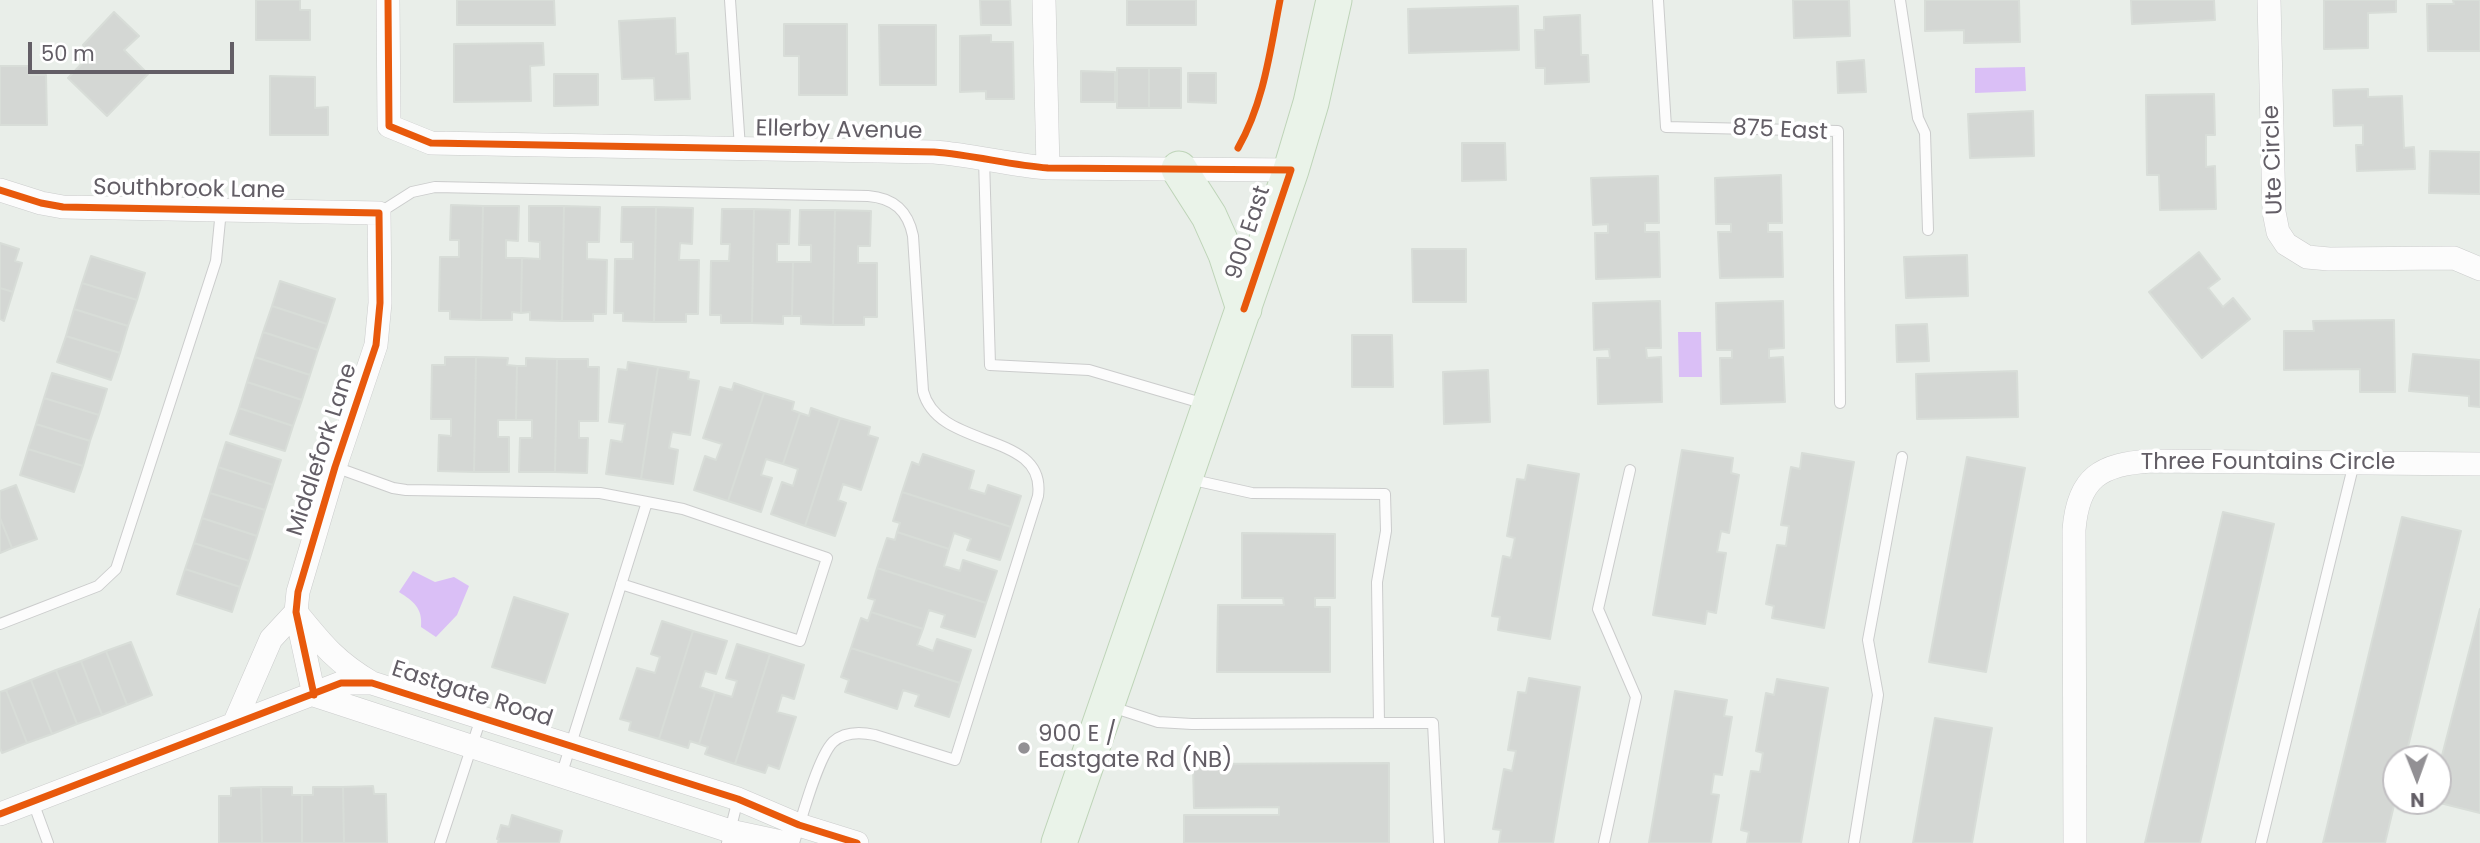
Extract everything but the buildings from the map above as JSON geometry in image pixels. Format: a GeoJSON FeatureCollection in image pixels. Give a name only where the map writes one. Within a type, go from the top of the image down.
{"type":"FeatureCollection","features":[{"type":"Feature","properties":{"kind":"main road","name":"900 East"},"geometry":{"type":"LineString","coordinates":[[1059,843],[1291,170],[1311,103],[1334,0]]}},
{"type":"Feature","properties":{"kind":"main road"},"geometry":{"type":"LineString","coordinates":[[1179,169],[1209,216],[1226,254],[1244,309]]}},
{"type":"Feature","properties":{"kind":"street","name":"Ellerby Avenue"},"geometry":{"type":"LineString","coordinates":[[388,0],[389,126],[431,143],[934,152],[1048,168],[1291,170]]}},
{"type":"Feature","properties":{"kind":"street"},"geometry":{"type":"LineString","coordinates":[[1044,0],[1048,168]]}},
{"type":"Feature","properties":{"kind":"street","name":"Ute Circle"},"geometry":{"type":"LineString","coordinates":[[2269,0],[2274,212],[2278,232],[2286,244],[2307,257],[2454,258],[2480,269]]}},
{"type":"Feature","properties":{"kind":"street","name":"Southbrook Lane"},"geometry":{"type":"LineString","coordinates":[[0,190],[63,207],[379,213]]}},
{"type":"Feature","properties":{"kind":"street","name":"Middlefork Lane"},"geometry":{"type":"LineString","coordinates":[[314,695],[296,612],[298,592],[335,467],[376,345],[380,303],[379,213]]}},
{"type":"Feature","properties":{"kind":"street","name":"Three Fountains Circle"},"geometry":{"type":"LineString","coordinates":[[2075,843],[2074,530],[2080,498],[2087,483],[2110,467],[2137,462],[2480,464]]}},
{"type":"Feature","properties":{"kind":"street"},"geometry":{"type":"LineString","coordinates":[[234,724],[271,639],[296,612]]}},
{"type":"Feature","properties":{"kind":"street","name":"Eastgate Road"},"geometry":{"type":"LineString","coordinates":[[296,612],[327,650],[345,667],[372,683],[738,799],[793,837]]}},
{"type":"Feature","properties":{"kind":"street","name":"Eastgate Road"},"geometry":{"type":"LineString","coordinates":[[0,814],[341,683],[372,683]]}},
{"type":"Feature","properties":{"kind":"street","name":"Eastgate Road"},"geometry":{"type":"LineString","coordinates":[[314,695],[561,776],[728,837],[793,837],[857,843]]}},
{"type":"Feature","properties":{"kind":"lane"},"geometry":{"type":"LineString","coordinates":[[730,0],[740,148]]}},
{"type":"Feature","properties":{"kind":"lane","name":"875 East"},"geometry":{"type":"LineString","coordinates":[[1658,0],[1666,127],[1838,131],[1840,403]]}},
{"type":"Feature","properties":{"kind":"lane"},"geometry":{"type":"LineString","coordinates":[[1900,0],[1917,118],[1925,133],[1928,230]]}},
{"type":"Feature","properties":{"kind":"lane"},"geometry":{"type":"LineString","coordinates":[[984,159],[990,365],[1089,370],[1211,405]]}},
{"type":"Feature","properties":{"kind":"lane"},"geometry":{"type":"LineString","coordinates":[[379,213],[412,192],[435,187],[868,195],[893,202],[905,213],[913,236],[923,391],[926,402],[931,412],[949,425],[1026,459],[1037,476],[1038,496],[955,760],[864,732],[844,736],[828,749],[793,837]]}},
{"type":"Feature","properties":{"kind":"lane"},"geometry":{"type":"LineString","coordinates":[[0,624],[97,586],[116,569],[216,261],[220,210]]}},
{"type":"Feature","properties":{"kind":"lane"},"geometry":{"type":"LineString","coordinates":[[1854,843],[1878,695],[1868,640],[1902,457]]}},
{"type":"Feature","properties":{"kind":"lane"},"geometry":{"type":"LineString","coordinates":[[2261,843],[2354,463]]}},
{"type":"Feature","properties":{"kind":"lane"},"geometry":{"type":"LineString","coordinates":[[335,467],[393,488],[406,490],[600,493],[683,509],[827,558],[800,640],[621,584]]}},
{"type":"Feature","properties":{"kind":"lane"},"geometry":{"type":"LineString","coordinates":[[1604,843],[1636,697],[1598,609],[1630,470]]}},
{"type":"Feature","properties":{"kind":"lane"},"geometry":{"type":"LineString","coordinates":[[1186,478],[1252,493],[1385,494],[1386,531],[1377,582],[1379,723]]}},
{"type":"Feature","properties":{"kind":"lane"},"geometry":{"type":"LineString","coordinates":[[561,776],[647,502]]}},
{"type":"Feature","properties":{"kind":"lane"},"geometry":{"type":"LineString","coordinates":[[1107,706],[1158,722],[1192,724],[1433,723],[1439,843]]}},
{"type":"Feature","properties":{"kind":"lane"},"geometry":{"type":"LineString","coordinates":[[440,843],[481,718]]}},
{"type":"Feature","properties":{"kind":"lane"},"geometry":{"type":"LineString","coordinates":[[728,837],[738,799]]}},
{"type":"Feature","properties":{"kind":"lane"},"geometry":{"type":"LineString","coordinates":[[33,802],[48,843]]}},
{"type":"Feature","properties":{"kind":"shaded area"},"geometry":{"type":"Polygon","coordinates":[[[2025,67],[2026,91],[1975,93],[1975,68],[2025,67]]]}},
{"type":"Feature","properties":{"kind":"shaded area"},"geometry":{"type":"Polygon","coordinates":[[[1678,332],[1701,332],[1702,377],[1679,377],[1678,332]]]}},
{"type":"Feature","properties":{"kind":"shaded area"},"geometry":{"type":"Polygon","coordinates":[[[413,571],[435,582],[454,577],[469,586],[457,615],[436,637],[421,627],[416,606],[399,592],[413,571]]]}},
{"type":"Feature","properties":{"kind":"cycle path"},"geometry":{"type":"LineString","coordinates":[[388,0],[389,126],[431,143],[934,152],[1048,168],[1291,170],[1244,309]]}},
{"type":"Feature","properties":{"kind":"cycle path"},"geometry":{"type":"LineString","coordinates":[[1238,148],[1260,94],[1280,0]]}},
{"type":"Feature","properties":{"kind":"cycle path"},"geometry":{"type":"LineString","coordinates":[[0,190],[63,207],[379,213],[380,303],[376,345],[335,467],[298,592],[296,612],[314,695]]}},
{"type":"Feature","properties":{"kind":"cycle path"},"geometry":{"type":"LineString","coordinates":[[0,814],[341,683],[372,683],[738,799],[799,825],[857,843]]}},
{"type":"Feature","properties":{"kind":"place","name":"900 E / Eastgate Rd (NB)"},"geometry":{"type":"Point","coordinates":[1024,748]}}]}
